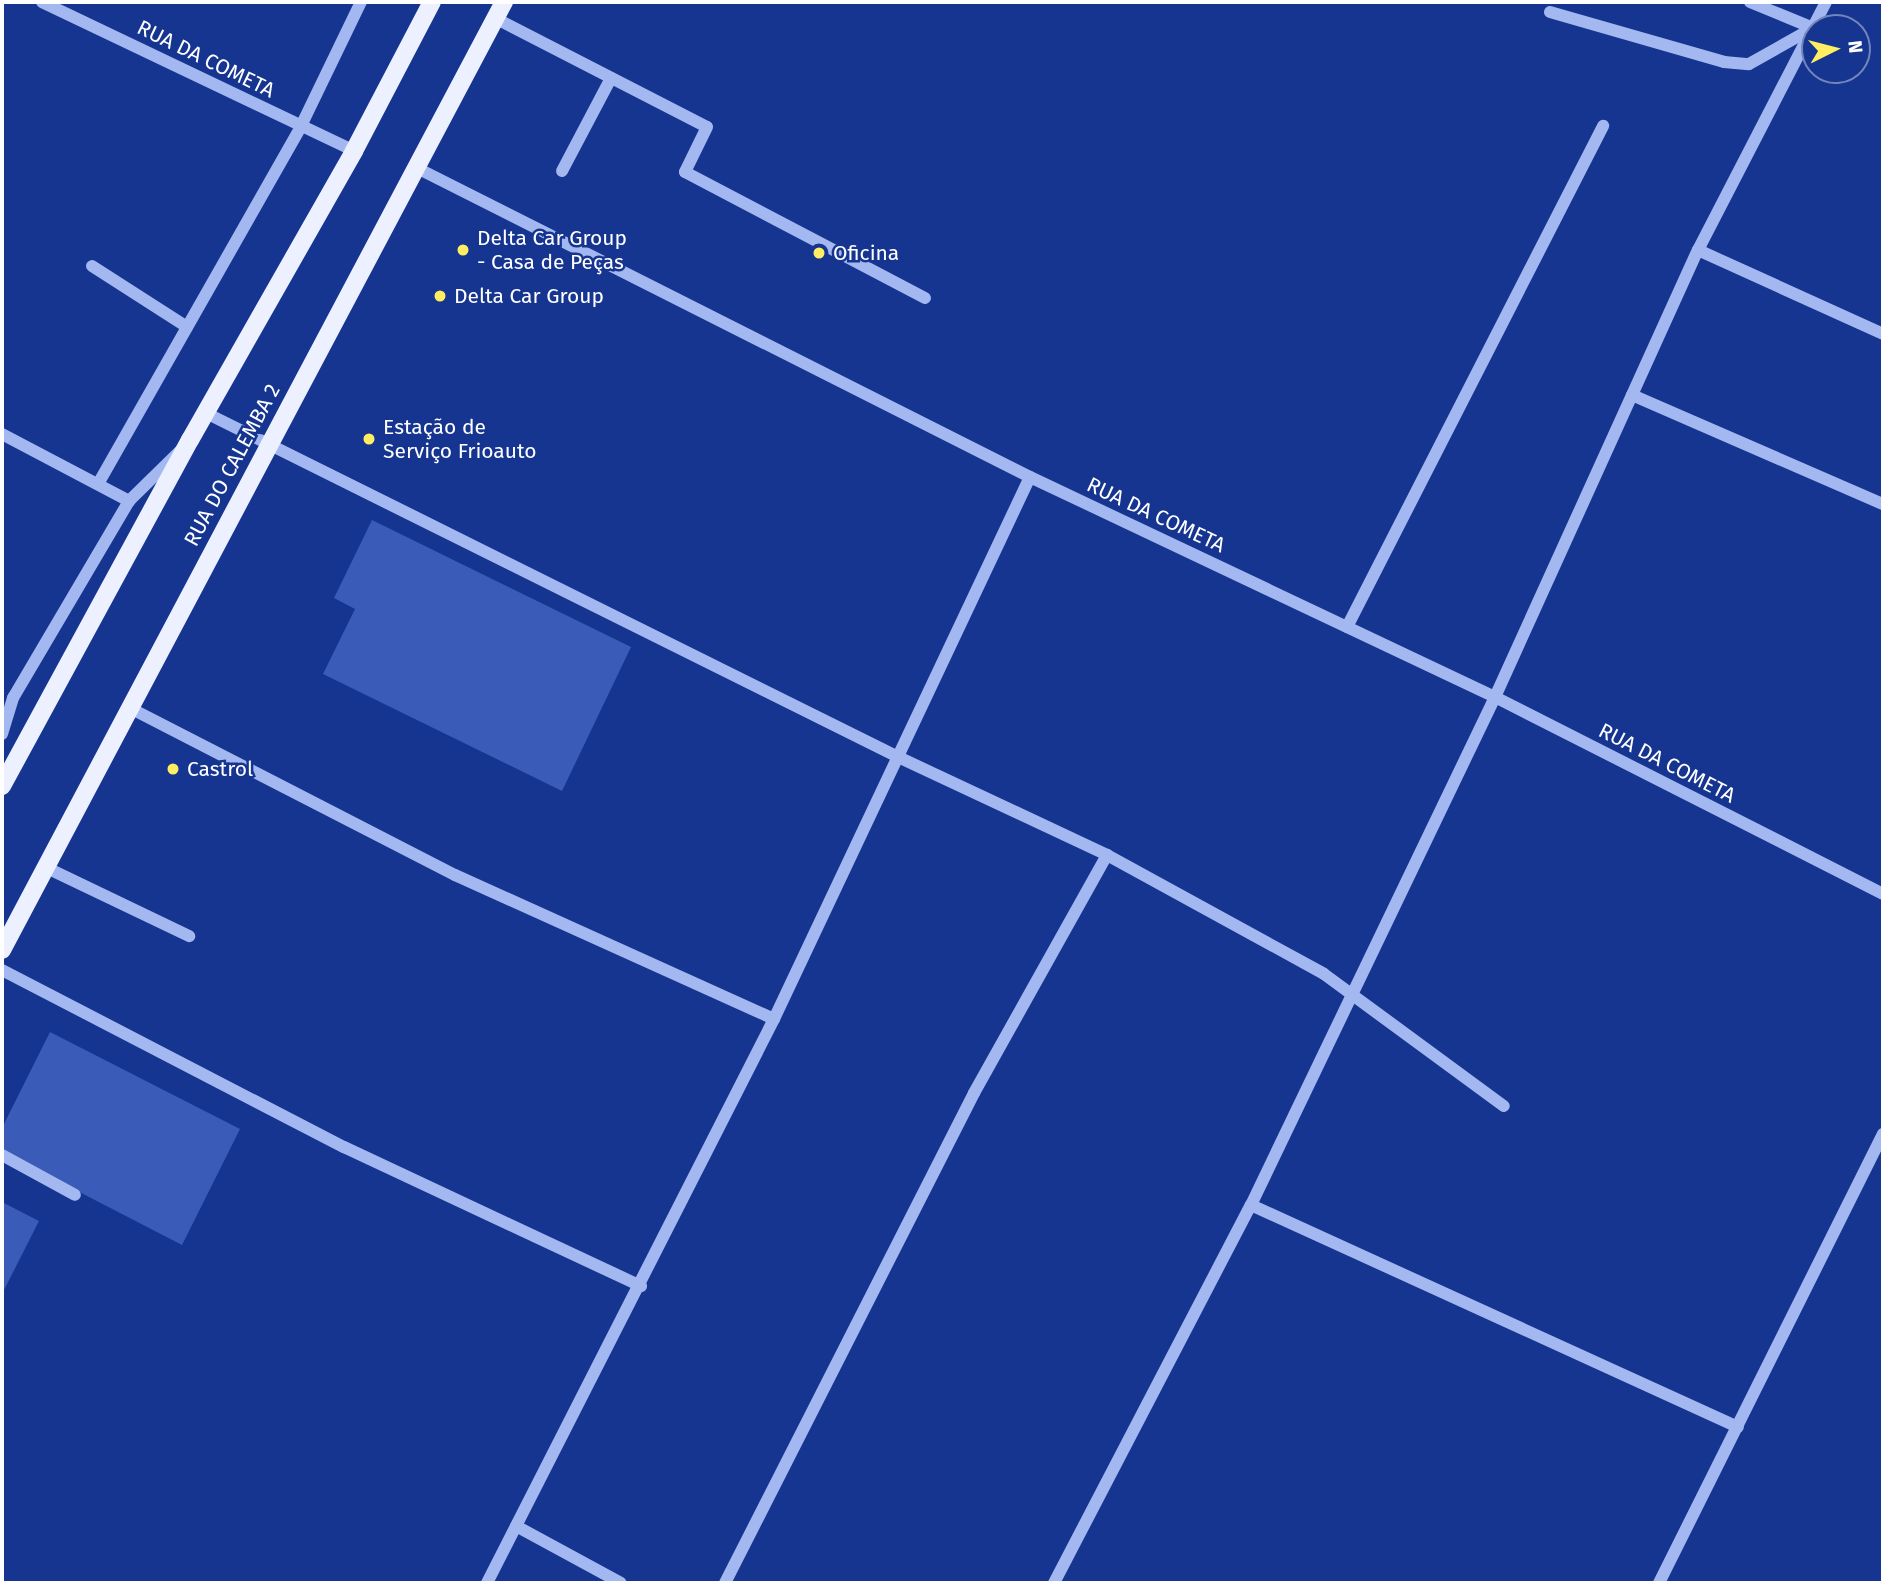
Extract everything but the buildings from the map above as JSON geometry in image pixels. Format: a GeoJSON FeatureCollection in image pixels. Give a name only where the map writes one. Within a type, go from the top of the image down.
{"type":"FeatureCollection","features":[{"type":"Feature","properties":{"kind":"main road"},"geometry":{"type":"LineString","coordinates":[[2,786],[190,440],[354,151],[432,2]]}},
{"type":"Feature","properties":{"kind":"main road","name":"RUA DO CALEMBA 2"},"geometry":{"type":"LineString","coordinates":[[2,950],[128,707],[504,2]]}},
{"type":"Feature","properties":{"kind":"street","name":"RUA DA COMETA"},"geometry":{"type":"LineString","coordinates":[[42,2],[354,151]]}},
{"type":"Feature","properties":{"kind":"street"},"geometry":{"type":"LineString","coordinates":[[98,484],[301,126],[361,2]]}},
{"type":"Feature","properties":{"kind":"street"},"geometry":{"type":"LineString","coordinates":[[1750,2],[1801,23]]}},
{"type":"Feature","properties":{"kind":"street"},"geometry":{"type":"LineString","coordinates":[[1550,12],[1724,62],[1749,64],[1801,35]]}},
{"type":"Feature","properties":{"kind":"street"},"geometry":{"type":"LineString","coordinates":[[495,18],[706,127],[685,172],[925,298]]}},
{"type":"Feature","properties":{"kind":"street"},"geometry":{"type":"LineString","coordinates":[[1054,1583],[1251,1206],[1495,697],[1698,250],[1801,51]]}},
{"type":"Feature","properties":{"kind":"street"},"geometry":{"type":"LineString","coordinates":[[562,171],[611,78]]}},
{"type":"Feature","properties":{"kind":"street"},"geometry":{"type":"LineString","coordinates":[[1347,627],[1603,126]]}},
{"type":"Feature","properties":{"kind":"street","name":"RUA DA COMETA"},"geometry":{"type":"LineString","coordinates":[[415,167],[1030,477],[1495,697],[1883,894]]}},
{"type":"Feature","properties":{"kind":"street"},"geometry":{"type":"LineString","coordinates":[[1698,250],[1882,330]]}},
{"type":"Feature","properties":{"kind":"street"},"geometry":{"type":"LineString","coordinates":[[92,266],[187,327]]}},
{"type":"Feature","properties":{"kind":"street"},"geometry":{"type":"LineString","coordinates":[[1632,395],[1883,504]]}},
{"type":"Feature","properties":{"kind":"street"},"geometry":{"type":"LineString","coordinates":[[206,413],[896,757],[1107,855],[1290,954],[1352,995],[1504,1106]]}},
{"type":"Feature","properties":{"kind":"street"},"geometry":{"type":"LineString","coordinates":[[2,434],[129,501]]}},
{"type":"Feature","properties":{"kind":"street"},"geometry":{"type":"LineString","coordinates":[[2,734],[13,698],[129,501],[190,440]]}},
{"type":"Feature","properties":{"kind":"street"},"geometry":{"type":"LineString","coordinates":[[487,1583],[774,1020],[1030,477]]}},
{"type":"Feature","properties":{"kind":"street"},"geometry":{"type":"LineString","coordinates":[[128,707],[455,875],[774,1020]]}},
{"type":"Feature","properties":{"kind":"street"},"geometry":{"type":"LineString","coordinates":[[726,1583],[968,1106],[1107,855]]}},
{"type":"Feature","properties":{"kind":"street"},"geometry":{"type":"LineString","coordinates":[[45,867],[188,936]]}},
{"type":"Feature","properties":{"kind":"street"},"geometry":{"type":"LineString","coordinates":[[2,970],[344,1147],[640,1286]]}},
{"type":"Feature","properties":{"kind":"street"},"geometry":{"type":"LineString","coordinates":[[1659,1583],[1883,1134]]}},
{"type":"Feature","properties":{"kind":"street"},"geometry":{"type":"LineString","coordinates":[[2,1155],[75,1195]]}},
{"type":"Feature","properties":{"kind":"street"},"geometry":{"type":"LineString","coordinates":[[1251,1206],[1738,1427]]}},
{"type":"Feature","properties":{"kind":"street"},"geometry":{"type":"LineString","coordinates":[[516,1526],[621,1583]]}},
{"type":"Feature","properties":{"kind":"place","name":"Delta Car Group - Casa de Peças"},"geometry":{"type":"Point","coordinates":[463,250]}},
{"type":"Feature","properties":{"kind":"place","name":"Oficina"},"geometry":{"type":"Point","coordinates":[819,253]}},
{"type":"Feature","properties":{"kind":"place","name":"Delta Car Group"},"geometry":{"type":"Point","coordinates":[440,296]}},
{"type":"Feature","properties":{"kind":"place","name":"Estação de Serviço Frioauto"},"geometry":{"type":"Point","coordinates":[369,439]}},
{"type":"Feature","properties":{"kind":"place","name":"Castrol"},"geometry":{"type":"Point","coordinates":[173,769]}}]}
